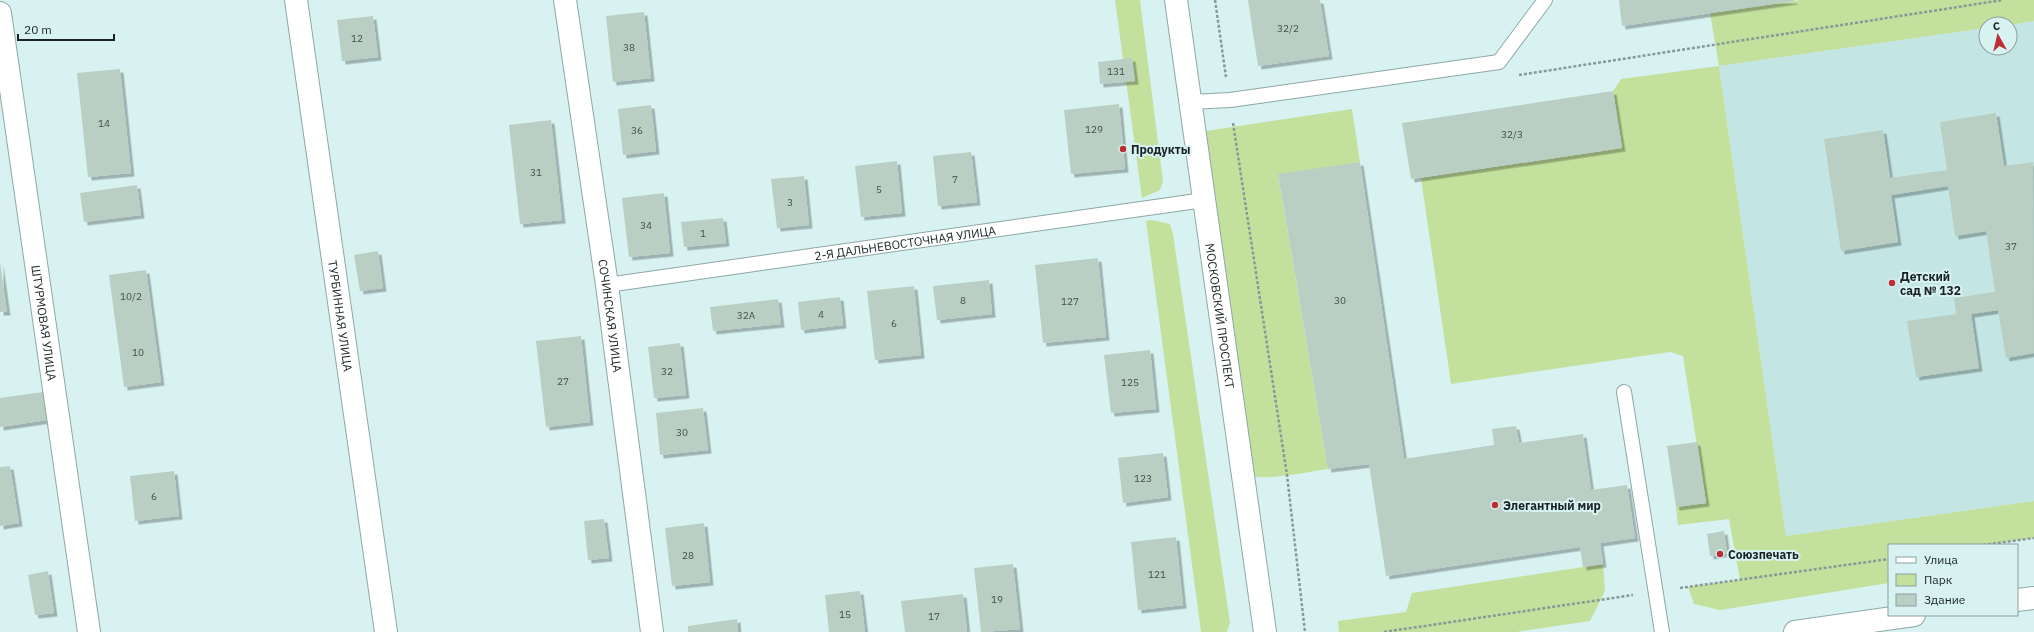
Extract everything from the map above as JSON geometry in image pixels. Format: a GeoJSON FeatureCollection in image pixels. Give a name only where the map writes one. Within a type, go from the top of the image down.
{"type":"FeatureCollection","features":[{"type":"Feature","properties":{"kind":"street","name":"ТУРБИННАЯ УЛИЦА"},"geometry":{"type":"LineString","coordinates":[[296,0],[386,632]]}},
{"type":"Feature","properties":{"kind":"street","name":"СОЧИНСКАЯ УЛИЦА"},"geometry":{"type":"LineString","coordinates":[[565,0],[607,285],[652,632]]}},
{"type":"Feature","properties":{"kind":"street","name":"МОСКОВСКИЙ ПРОСПЕКТ"},"geometry":{"type":"LineString","coordinates":[[1176,0],[1265,632]]}},
{"type":"Feature","properties":{"kind":"street","name":"ШТУРМОВАЯ УЛИЦА"},"geometry":{"type":"LineString","coordinates":[[0,13],[89,632]]}},
{"type":"Feature","properties":{"kind":"street"},"geometry":{"type":"LineString","coordinates":[[2018,600],[2034,598]]}},
{"type":"Feature","properties":{"kind":"street"},"geometry":{"type":"LineString","coordinates":[[1795,632],[1861,627],[1910,616]]}},
{"type":"Feature","properties":{"kind":"lane"},"geometry":{"type":"LineString","coordinates":[[1190,102],[1230,100],[1499,62],[1545,0]]}},
{"type":"Feature","properties":{"kind":"lane","name":"2-Я ДАЛЬНЕВОСТОЧНАЯ УЛИЦА"},"geometry":{"type":"LineString","coordinates":[[607,285],[1204,200]]}},
{"type":"Feature","properties":{"kind":"lane"},"geometry":{"type":"LineString","coordinates":[[1624,392],[1662,632]]}},
{"type":"Feature","properties":{"kind":"path"},"geometry":{"type":"LineString","coordinates":[[1215,0],[1287,475],[1304,632]]}},
{"type":"Feature","properties":{"kind":"path"},"geometry":{"type":"LineString","coordinates":[[1512,76],[2003,0]]}},
{"type":"Feature","properties":{"kind":"path"},"geometry":{"type":"LineString","coordinates":[[1990,544],[2034,538]]}},
{"type":"Feature","properties":{"kind":"shaded area","name":"Детский сад № 132"},"geometry":{"type":"Polygon","coordinates":[[[2034,21],[2034,501],[1786,536],[1719,66],[1978,29],[1978,56],[2018,56],[2018,24],[2034,21]]]}},
{"type":"Feature","properties":{"kind":"green space"},"geometry":{"type":"Polygon","coordinates":[[[1115,0],[1140,0],[1163,182],[1160,190],[1142,198],[1115,0]]]}},
{"type":"Feature","properties":{"kind":"green space"},"geometry":{"type":"Polygon","coordinates":[[[1800,0],[2034,0],[2034,21],[2018,24],[2018,16],[1978,16],[1978,29],[1719,66],[1710,13],[1800,0]]]}},
{"type":"Feature","properties":{"kind":"green space"},"geometry":{"type":"Polygon","coordinates":[[[1719,66],[1786,536],[2034,501],[2034,538],[1990,544],[1888,544],[1888,583],[1720,610],[1694,604],[1688,587],[1740,580],[1729,519],[1678,525],[1676,507],[1706,503],[1683,356],[1670,352],[1451,384],[1421,178],[1622,148],[1613,91],[1621,79],[1719,66]]]}},
{"type":"Feature","properties":{"kind":"green space"},"geometry":{"type":"Polygon","coordinates":[[[1352,109],[1360,162],[1278,175],[1328,469],[1276,477],[1245,476],[1198,138],[1206,131],[1352,109]]]}},
{"type":"Feature","properties":{"kind":"green space"},"geometry":{"type":"Polygon","coordinates":[[[1152,220],[1170,224],[1173,234],[1230,623],[1227,632],[1201,632],[1146,221],[1152,220]]]}},
{"type":"Feature","properties":{"kind":"green space"},"geometry":{"type":"Polygon","coordinates":[[[1603,564],[1605,591],[1590,621],[1516,632],[1339,632],[1338,621],[1406,612],[1412,593],[1603,564]]]}},
{"type":"Feature","properties":{"kind":"building"},"geometry":{"type":"Polygon","coordinates":[[[1248,0],[1320,0],[1329,56],[1258,66],[1248,0]]]}},
{"type":"Feature","properties":{"kind":"building"},"geometry":{"type":"Polygon","coordinates":[[[1619,0],[1794,0],[1794,1],[1622,26],[1619,0]]]}},
{"type":"Feature","properties":{"kind":"building"},"geometry":{"type":"Polygon","coordinates":[[[644,12],[651,78],[613,82],[606,16],[644,12]]]}},
{"type":"Feature","properties":{"kind":"building"},"geometry":{"type":"Polygon","coordinates":[[[373,16],[378,57],[342,61],[337,20],[373,16]]]}},
{"type":"Feature","properties":{"kind":"building"},"geometry":{"type":"Polygon","coordinates":[[[1132,58],[1135,81],[1100,84],[1098,62],[1132,58]]]}},
{"type":"Feature","properties":{"kind":"building"},"geometry":{"type":"Polygon","coordinates":[[[120,69],[131,173],[88,177],[77,73],[120,69]]]}},
{"type":"Feature","properties":{"kind":"building"},"geometry":{"type":"Polygon","coordinates":[[[1613,91],[1622,148],[1411,179],[1402,123],[1613,91]]]}},
{"type":"Feature","properties":{"kind":"building"},"geometry":{"type":"Polygon","coordinates":[[[1119,104],[1125,169],[1071,174],[1064,110],[1119,104]]]}},
{"type":"Feature","properties":{"kind":"building"},"geometry":{"type":"Polygon","coordinates":[[[651,105],[656,151],[623,155],[618,109],[651,105]]]}},
{"type":"Feature","properties":{"kind":"building"},"geometry":{"type":"Polygon","coordinates":[[[1996,113],[2004,166],[2033,162],[2034,353],[2006,358],[1998,310],[1971,314],[1979,368],[1916,377],[1907,321],[1956,314],[1954,298],[1995,292],[1986,231],[1955,236],[1948,186],[1891,195],[1898,242],[1841,251],[1824,139],[1883,130],[1890,178],[1947,170],[1940,122],[1996,113]]]}},
{"type":"Feature","properties":{"kind":"building"},"geometry":{"type":"Polygon","coordinates":[[[551,120],[562,220],[520,224],[509,125],[551,120]]]}},
{"type":"Feature","properties":{"kind":"building"},"geometry":{"type":"Polygon","coordinates":[[[971,152],[977,202],[938,206],[933,156],[971,152]]]}},
{"type":"Feature","properties":{"kind":"building"},"geometry":{"type":"Polygon","coordinates":[[[897,161],[902,213],[861,217],[855,166],[897,161]]]}},
{"type":"Feature","properties":{"kind":"building"},"geometry":{"type":"Polygon","coordinates":[[[1360,162],[1404,459],[1494,445],[1492,429],[1516,426],[1519,443],[1583,434],[1591,490],[1627,485],[1635,538],[1600,543],[1603,564],[1583,567],[1580,547],[1386,576],[1369,464],[1328,469],[1278,174],[1360,162]]]}},
{"type":"Feature","properties":{"kind":"building"},"geometry":{"type":"Polygon","coordinates":[[[804,176],[809,225],[777,228],[771,179],[804,176]]]}},
{"type":"Feature","properties":{"kind":"building"},"geometry":{"type":"Polygon","coordinates":[[[137,185],[141,215],[84,222],[80,193],[137,185]]]}},
{"type":"Feature","properties":{"kind":"building"},"geometry":{"type":"Polygon","coordinates":[[[664,193],[670,253],[629,257],[622,198],[664,193]]]}},
{"type":"Feature","properties":{"kind":"building"},"geometry":{"type":"Polygon","coordinates":[[[723,218],[726,243],[684,247],[681,222],[723,218]]]}},
{"type":"Feature","properties":{"kind":"building"},"geometry":{"type":"Polygon","coordinates":[[[378,251],[383,288],[360,291],[354,255],[378,251]]]}},
{"type":"Feature","properties":{"kind":"building"},"geometry":{"type":"Polygon","coordinates":[[[1098,258],[1106,337],[1043,343],[1035,265],[1098,258]]]}},
{"type":"Feature","properties":{"kind":"building"},"geometry":{"type":"Polygon","coordinates":[[[0,262],[7,312],[0,312],[0,262]]]}},
{"type":"Feature","properties":{"kind":"building"},"geometry":{"type":"Polygon","coordinates":[[[146,270],[161,382],[124,387],[109,275],[146,270]]]}},
{"type":"Feature","properties":{"kind":"building"},"geometry":{"type":"Polygon","coordinates":[[[989,280],[992,314],[937,320],[933,286],[989,280]]]}},
{"type":"Feature","properties":{"kind":"building"},"geometry":{"type":"Polygon","coordinates":[[[914,286],[921,355],[875,360],[867,291],[914,286]]]}},
{"type":"Feature","properties":{"kind":"building"},"geometry":{"type":"Polygon","coordinates":[[[840,297],[843,325],[801,330],[798,302],[840,297]]]}},
{"type":"Feature","properties":{"kind":"building"},"geometry":{"type":"Polygon","coordinates":[[[778,299],[781,324],[713,331],[710,307],[778,299]]]}},
{"type":"Feature","properties":{"kind":"building"},"geometry":{"type":"Polygon","coordinates":[[[581,336],[590,422],[546,427],[536,341],[581,336]]]}},
{"type":"Feature","properties":{"kind":"building"},"geometry":{"type":"Polygon","coordinates":[[[680,343],[686,395],[654,398],[648,347],[680,343]]]}},
{"type":"Feature","properties":{"kind":"building"},"geometry":{"type":"Polygon","coordinates":[[[1150,350],[1156,409],[1111,413],[1104,355],[1150,350]]]}},
{"type":"Feature","properties":{"kind":"building"},"geometry":{"type":"Polygon","coordinates":[[[43,392],[47,420],[0,427],[0,398],[43,392]]]}},
{"type":"Feature","properties":{"kind":"building"},"geometry":{"type":"Polygon","coordinates":[[[703,408],[708,450],[660,455],[656,413],[703,408]]]}},
{"type":"Feature","properties":{"kind":"building"},"geometry":{"type":"Polygon","coordinates":[[[1697,442],[1706,503],[1676,507],[1667,446],[1697,442]]]}},
{"type":"Feature","properties":{"kind":"building"},"geometry":{"type":"Polygon","coordinates":[[[1163,453],[1168,497],[1123,503],[1118,458],[1163,453]]]}},
{"type":"Feature","properties":{"kind":"building"},"geometry":{"type":"Polygon","coordinates":[[[10,466],[19,523],[0,526],[0,467],[10,466]]]}},
{"type":"Feature","properties":{"kind":"building"},"geometry":{"type":"Polygon","coordinates":[[[174,471],[179,516],[135,521],[130,476],[174,471]]]}},
{"type":"Feature","properties":{"kind":"building"},"geometry":{"type":"Polygon","coordinates":[[[604,519],[609,558],[588,560],[584,521],[604,519]]]}},
{"type":"Feature","properties":{"kind":"building"},"geometry":{"type":"Polygon","coordinates":[[[704,523],[710,582],[672,586],[665,528],[704,523]]]}},
{"type":"Feature","properties":{"kind":"building"},"geometry":{"type":"Polygon","coordinates":[[[1724,531],[1727,553],[1710,556],[1707,534],[1724,531]]]}},
{"type":"Feature","properties":{"kind":"building"},"geometry":{"type":"Polygon","coordinates":[[[1176,537],[1183,605],[1138,610],[1131,542],[1176,537]]]}},
{"type":"Feature","properties":{"kind":"building"},"geometry":{"type":"Polygon","coordinates":[[[1013,564],[1020,629],[981,632],[974,568],[1013,564]]]}},
{"type":"Feature","properties":{"kind":"building"},"geometry":{"type":"Polygon","coordinates":[[[48,571],[54,613],[35,615],[28,575],[48,571]]]}},
{"type":"Feature","properties":{"kind":"building"},"geometry":{"type":"Polygon","coordinates":[[[860,591],[865,632],[829,632],[825,595],[860,591]]]}},
{"type":"Feature","properties":{"kind":"building"},"geometry":{"type":"Polygon","coordinates":[[[963,594],[967,632],[905,632],[901,601],[963,594]]]}},
{"type":"Feature","properties":{"kind":"building"},"geometry":{"type":"Polygon","coordinates":[[[737,619],[738,632],[688,632],[688,626],[737,619]]]}},
{"type":"Feature","properties":{"kind":"place","name":"Продукты"},"geometry":{"type":"Point","coordinates":[1123,149]}},
{"type":"Feature","properties":{"kind":"place","name":"Детский сад № 132"},"geometry":{"type":"Point","coordinates":[1892,283]}},
{"type":"Feature","properties":{"kind":"place","name":"Элегантный мир"},"geometry":{"type":"Point","coordinates":[1495,505]}},
{"type":"Feature","properties":{"kind":"place","name":"Союзпечать"},"geometry":{"type":"Point","coordinates":[1720,554]}}]}
